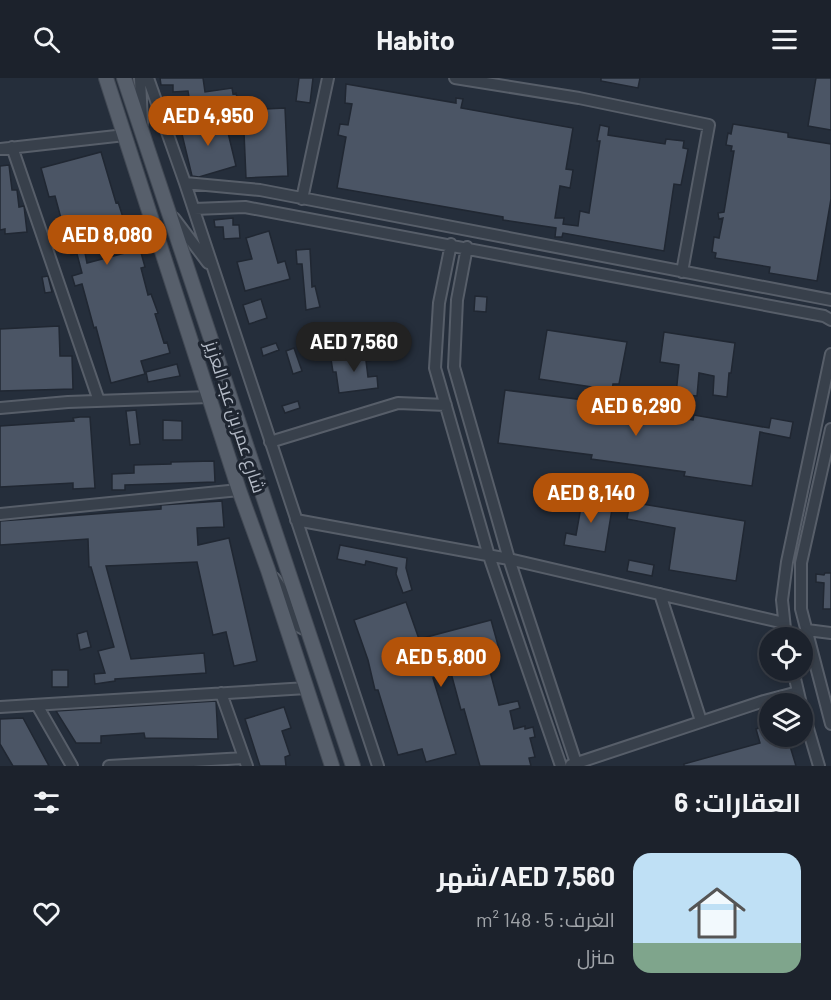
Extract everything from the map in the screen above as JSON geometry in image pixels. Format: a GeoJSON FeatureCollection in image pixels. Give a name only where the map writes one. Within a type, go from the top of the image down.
{"type":"FeatureCollection","features":[{"type":"Feature","properties":{"kind":"main road","name":"شارع عمر بن عبد العزيز"},"geometry":{"type":"LineString","coordinates":[[106,78],[239,490],[268,570],[332,766]]}},
{"type":"Feature","properties":{"kind":"main road"},"geometry":{"type":"LineString","coordinates":[[124,78],[353,766]]}},
{"type":"Feature","properties":{"kind":"main road"},"geometry":{"type":"LineString","coordinates":[[125,135],[134,135],[138,139],[148,167],[160,188]]}},
{"type":"Feature","properties":{"kind":"street"},"geometry":{"type":"LineString","coordinates":[[140,78],[143,135]]}},
{"type":"Feature","properties":{"kind":"street"},"geometry":{"type":"LineString","coordinates":[[148,78],[194,209],[378,766]]}},
{"type":"Feature","properties":{"kind":"street"},"geometry":{"type":"LineString","coordinates":[[302,199],[328,78]]}},
{"type":"Feature","properties":{"kind":"street"},"geometry":{"type":"LineString","coordinates":[[455,78],[579,98],[709,125],[682,272]]}},
{"type":"Feature","properties":{"kind":"street"},"geometry":{"type":"LineString","coordinates":[[0,149],[125,135]]}},
{"type":"Feature","properties":{"kind":"street"},"geometry":{"type":"LineString","coordinates":[[12,147],[99,401]]}},
{"type":"Feature","properties":{"kind":"street"},"geometry":{"type":"LineString","coordinates":[[185,183],[260,190],[831,300]]}},
{"type":"Feature","properties":{"kind":"street"},"geometry":{"type":"LineString","coordinates":[[194,209],[245,207],[467,247],[824,316],[831,320]]}},
{"type":"Feature","properties":{"kind":"street"},"geometry":{"type":"LineString","coordinates":[[168,211],[212,268]]}},
{"type":"Feature","properties":{"kind":"street"},"geometry":{"type":"LineString","coordinates":[[451,244],[438,303],[435,368],[489,556],[561,766]]}},
{"type":"Feature","properties":{"kind":"street"},"geometry":{"type":"LineString","coordinates":[[467,247],[457,300],[454,367],[509,559],[574,765],[701,721],[798,692],[796,681]]}},
{"type":"Feature","properties":{"kind":"street"},"geometry":{"type":"LineString","coordinates":[[785,627],[782,600],[787,562],[831,354]]}},
{"type":"Feature","properties":{"kind":"street"},"geometry":{"type":"LineString","coordinates":[[0,408],[209,397]]}},
{"type":"Feature","properties":{"kind":"street"},"geometry":{"type":"LineString","coordinates":[[270,442],[398,403],[446,405]]}},
{"type":"Feature","properties":{"kind":"street"},"geometry":{"type":"LineString","coordinates":[[806,627],[801,609],[801,563],[831,429]]}},
{"type":"Feature","properties":{"kind":"street"},"geometry":{"type":"LineString","coordinates":[[0,514],[239,490]]}},
{"type":"Feature","properties":{"kind":"street"},"geometry":{"type":"LineString","coordinates":[[296,520],[509,559],[784,623]]}},
{"type":"Feature","properties":{"kind":"street"},"geometry":{"type":"LineString","coordinates":[[268,570],[282,589],[292,619],[300,628],[307,630]]}},
{"type":"Feature","properties":{"kind":"street"},"geometry":{"type":"LineString","coordinates":[[660,594],[701,721]]}},
{"type":"Feature","properties":{"kind":"street"},"geometry":{"type":"LineString","coordinates":[[813,631],[831,633]]}},
{"type":"Feature","properties":{"kind":"street"},"geometry":{"type":"LineString","coordinates":[[813,653],[831,723]]}},
{"type":"Feature","properties":{"kind":"street"},"geometry":{"type":"LineString","coordinates":[[0,707],[307,688]]}},
{"type":"Feature","properties":{"kind":"street"},"geometry":{"type":"LineString","coordinates":[[109,766],[246,762],[221,693]]}},
{"type":"Feature","properties":{"kind":"street"},"geometry":{"type":"LineString","coordinates":[[37,705],[72,766]]}},
{"type":"Feature","properties":{"kind":"street"},"geometry":{"type":"LineString","coordinates":[[813,746],[819,766]]}},
{"type":"Feature","properties":{"kind":"building"},"geometry":{"type":"Polygon","coordinates":[[[160,78],[203,78],[205,92],[232,88],[238,101],[191,109],[188,91],[173,92],[173,85],[161,85],[160,78]]]}},
{"type":"Feature","properties":{"kind":"building"},"geometry":{"type":"Polygon","coordinates":[[[299,78],[313,78],[310,103],[296,101],[299,78]]]}},
{"type":"Feature","properties":{"kind":"building"},"geometry":{"type":"Polygon","coordinates":[[[601,78],[640,78],[638,88],[601,81],[601,78]]]}},
{"type":"Feature","properties":{"kind":"building"},"geometry":{"type":"Polygon","coordinates":[[[816,78],[831,78],[831,130],[808,126],[816,78]]]}},
{"type":"Feature","properties":{"kind":"building"},"geometry":{"type":"Polygon","coordinates":[[[346,84],[456,103],[456,98],[463,99],[461,108],[573,128],[566,169],[573,170],[570,188],[560,186],[555,218],[564,218],[563,224],[578,226],[580,211],[589,213],[600,141],[597,141],[600,125],[609,127],[608,135],[665,144],[666,139],[684,141],[683,148],[688,149],[681,185],[674,184],[664,251],[563,233],[562,237],[555,237],[556,228],[337,188],[346,137],[338,135],[340,124],[348,125],[352,104],[345,103],[346,84]]]}},
{"type":"Feature","properties":{"kind":"building"},"geometry":{"type":"Polygon","coordinates":[[[285,108],[288,176],[246,178],[243,110],[285,108]]]}},
{"type":"Feature","properties":{"kind":"building"},"geometry":{"type":"Polygon","coordinates":[[[224,116],[236,166],[199,177],[192,176],[180,126],[224,116]]]}},
{"type":"Feature","properties":{"kind":"building"},"geometry":{"type":"Polygon","coordinates":[[[733,124],[788,133],[788,137],[831,144],[831,199],[817,281],[769,273],[770,267],[715,258],[716,253],[712,252],[714,237],[719,238],[723,218],[719,219],[718,213],[724,212],[734,151],[731,151],[732,146],[726,145],[728,133],[731,134],[733,124]]]}},
{"type":"Feature","properties":{"kind":"building"},"geometry":{"type":"Polygon","coordinates":[[[101,152],[116,203],[118,202],[129,236],[84,248],[87,263],[140,249],[145,267],[141,268],[148,295],[151,294],[158,313],[155,314],[164,343],[167,342],[170,353],[141,361],[145,374],[111,383],[82,284],[75,286],[72,276],[82,273],[77,254],[71,255],[55,196],[49,197],[41,168],[101,152]]]}},
{"type":"Feature","properties":{"kind":"building"},"geometry":{"type":"Polygon","coordinates":[[[9,165],[12,190],[17,190],[19,207],[24,206],[27,232],[5,234],[5,229],[0,230],[0,166],[9,165]]]}},
{"type":"Feature","properties":{"kind":"building"},"geometry":{"type":"Polygon","coordinates":[[[233,218],[233,225],[239,225],[240,238],[224,239],[223,227],[215,227],[214,220],[233,218]]]}},
{"type":"Feature","properties":{"kind":"building"},"geometry":{"type":"Polygon","coordinates":[[[269,231],[278,263],[285,261],[290,279],[245,291],[237,262],[252,259],[246,238],[269,231]]]}},
{"type":"Feature","properties":{"kind":"building"},"geometry":{"type":"Polygon","coordinates":[[[310,249],[312,287],[315,286],[320,307],[306,310],[302,264],[297,264],[296,250],[310,249]]]}},
{"type":"Feature","properties":{"kind":"building"},"geometry":{"type":"Polygon","coordinates":[[[48,276],[52,292],[45,293],[42,277],[48,276]]]}},
{"type":"Feature","properties":{"kind":"building"},"geometry":{"type":"Polygon","coordinates":[[[475,296],[487,297],[486,312],[474,311],[475,296]]]}},
{"type":"Feature","properties":{"kind":"building"},"geometry":{"type":"Polygon","coordinates":[[[261,299],[267,318],[249,324],[243,305],[261,299]]]}},
{"type":"Feature","properties":{"kind":"building"},"geometry":{"type":"Polygon","coordinates":[[[59,326],[60,356],[72,356],[73,389],[0,391],[0,329],[59,326]]]}},
{"type":"Feature","properties":{"kind":"building"},"geometry":{"type":"Polygon","coordinates":[[[547,330],[627,342],[619,384],[613,384],[612,390],[539,379],[547,330]]]}},
{"type":"Feature","properties":{"kind":"building"},"geometry":{"type":"Polygon","coordinates":[[[664,332],[735,343],[727,397],[713,395],[714,376],[699,373],[697,396],[676,394],[679,365],[660,362],[664,332]]]}},
{"type":"Feature","properties":{"kind":"building"},"geometry":{"type":"Polygon","coordinates":[[[276,343],[279,350],[263,356],[261,348],[276,343]]]}},
{"type":"Feature","properties":{"kind":"building"},"geometry":{"type":"Polygon","coordinates":[[[294,348],[302,371],[293,374],[286,351],[294,348]]]}},
{"type":"Feature","properties":{"kind":"building"},"geometry":{"type":"Polygon","coordinates":[[[373,353],[374,360],[366,361],[368,377],[377,376],[378,388],[339,393],[336,372],[333,372],[331,359],[373,353]]]}},
{"type":"Feature","properties":{"kind":"building"},"geometry":{"type":"Polygon","coordinates":[[[177,364],[180,376],[148,382],[146,372],[177,364]]]}},
{"type":"Feature","properties":{"kind":"building"},"geometry":{"type":"Polygon","coordinates":[[[505,390],[592,401],[591,406],[693,420],[694,415],[769,428],[771,418],[793,422],[790,438],[760,432],[752,486],[684,476],[685,472],[591,459],[592,455],[498,443],[505,390]]]}},
{"type":"Feature","properties":{"kind":"building"},"geometry":{"type":"Polygon","coordinates":[[[298,401],[300,408],[285,413],[282,406],[298,401]]]}},
{"type":"Feature","properties":{"kind":"building"},"geometry":{"type":"Polygon","coordinates":[[[136,410],[140,444],[130,445],[126,411],[136,410]]]}},
{"type":"Feature","properties":{"kind":"building"},"geometry":{"type":"Polygon","coordinates":[[[90,417],[95,488],[73,489],[73,483],[0,487],[0,426],[74,421],[73,418],[90,417]]]}},
{"type":"Feature","properties":{"kind":"building"},"geometry":{"type":"Polygon","coordinates":[[[163,420],[182,421],[182,440],[163,440],[163,420]]]}},
{"type":"Feature","properties":{"kind":"building"},"geometry":{"type":"Polygon","coordinates":[[[214,461],[215,482],[125,485],[125,490],[112,490],[112,474],[134,473],[134,465],[214,461]]]}},
{"type":"Feature","properties":{"kind":"building"},"geometry":{"type":"Polygon","coordinates":[[[570,496],[613,503],[605,552],[564,545],[566,533],[576,535],[581,507],[569,507],[570,496]]]}},
{"type":"Feature","properties":{"kind":"building"},"geometry":{"type":"Polygon","coordinates":[[[222,501],[224,527],[197,528],[198,545],[229,538],[257,661],[234,666],[226,632],[213,635],[197,562],[106,566],[131,659],[204,653],[206,673],[115,679],[115,681],[95,684],[94,674],[105,673],[98,651],[114,647],[91,567],[89,567],[88,539],[0,545],[0,521],[161,509],[161,505],[222,501]]]}},
{"type":"Feature","properties":{"kind":"building"},"geometry":{"type":"Polygon","coordinates":[[[630,502],[745,521],[736,581],[669,570],[675,528],[627,519],[630,502]]]}},
{"type":"Feature","properties":{"kind":"building"},"geometry":{"type":"Polygon","coordinates":[[[340,545],[407,558],[406,568],[412,590],[403,593],[396,574],[397,568],[366,561],[365,565],[337,559],[340,545]]]}},
{"type":"Feature","properties":{"kind":"building"},"geometry":{"type":"Polygon","coordinates":[[[629,560],[654,565],[652,576],[627,571],[629,560]]]}},
{"type":"Feature","properties":{"kind":"building"},"geometry":{"type":"Polygon","coordinates":[[[831,573],[831,609],[823,609],[824,583],[816,582],[816,574],[824,575],[831,573]]]}},
{"type":"Feature","properties":{"kind":"building"},"geometry":{"type":"Polygon","coordinates":[[[406,602],[419,639],[491,620],[501,656],[487,660],[499,705],[518,701],[520,708],[510,711],[514,729],[525,726],[525,729],[533,727],[535,737],[530,738],[535,757],[529,758],[531,766],[480,766],[451,673],[433,678],[456,754],[426,762],[422,749],[398,755],[354,620],[406,602]]]}},
{"type":"Feature","properties":{"kind":"building"},"geometry":{"type":"Polygon","coordinates":[[[87,631],[91,647],[80,650],[77,634],[87,631]]]}},
{"type":"Feature","properties":{"kind":"building"},"geometry":{"type":"Polygon","coordinates":[[[52,670],[68,670],[68,687],[52,687],[52,670]]]}},
{"type":"Feature","properties":{"kind":"building"},"geometry":{"type":"Polygon","coordinates":[[[216,701],[218,739],[145,738],[144,733],[101,736],[101,743],[76,743],[56,711],[216,701]]]}},
{"type":"Feature","properties":{"kind":"building"},"geometry":{"type":"Polygon","coordinates":[[[284,707],[291,728],[282,731],[290,755],[285,757],[286,766],[260,766],[245,719],[284,707]]]}},
{"type":"Feature","properties":{"kind":"building"},"geometry":{"type":"Polygon","coordinates":[[[23,718],[49,766],[13,766],[0,744],[0,719],[23,718]]]}},
{"type":"Feature","properties":{"kind":"building"},"geometry":{"type":"Polygon","coordinates":[[[759,743],[759,747],[790,747],[796,766],[684,766],[684,764],[759,743]]]}}]}
